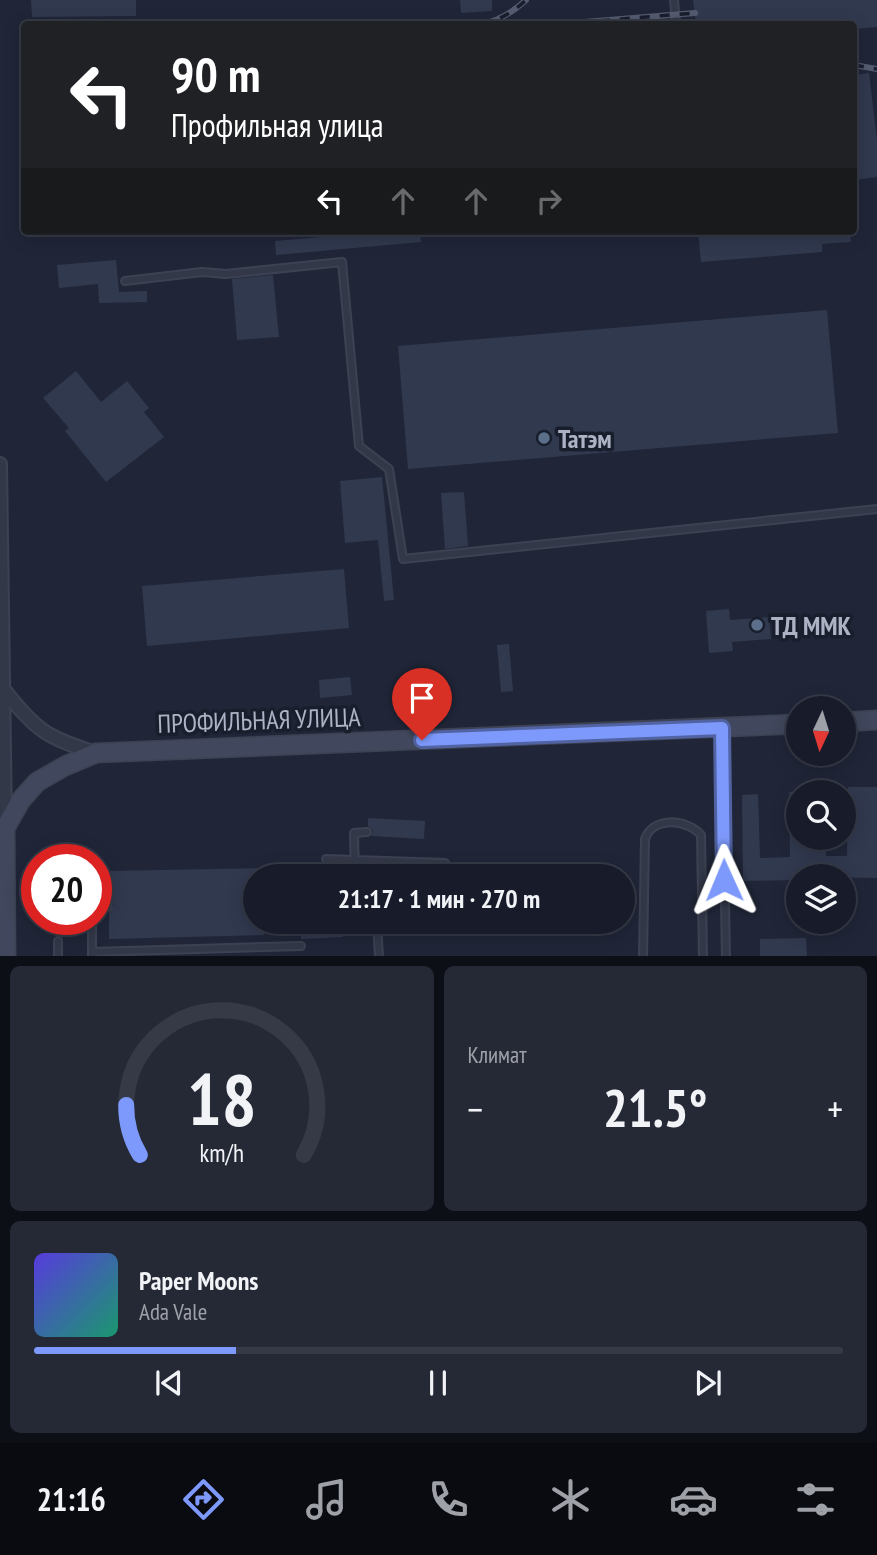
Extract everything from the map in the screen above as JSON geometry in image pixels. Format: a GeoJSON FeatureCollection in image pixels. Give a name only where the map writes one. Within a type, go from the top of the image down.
{"type":"FeatureCollection","features":[{"type":"Feature","properties":{"kind":"street"},"geometry":{"type":"LineString","coordinates":[[0,464],[5,691],[6,956]]}},
{"type":"Feature","properties":{"kind":"street"},"geometry":{"type":"LineString","coordinates":[[5,691],[27,721],[58,741],[96,753]]}},
{"type":"Feature","properties":{"kind":"street"},"geometry":{"type":"LineString","coordinates":[[856,721],[877,720]]}},
{"type":"Feature","properties":{"kind":"street","name":"ПРОФИЛЬНАЯ УЛИЦА"},"geometry":{"type":"LineString","coordinates":[[5,828],[21,800],[37,782],[96,753],[786,725]]}},
{"type":"Feature","properties":{"kind":"lane"},"geometry":{"type":"LineString","coordinates":[[674,0],[676,21]]}},
{"type":"Feature","properties":{"kind":"lane"},"geometry":{"type":"LineString","coordinates":[[125,281],[202,272],[226,274],[342,262],[359,446],[389,469],[403,559],[877,509]]}},
{"type":"Feature","properties":{"kind":"lane"},"geometry":{"type":"LineString","coordinates":[[722,728],[726,956]]}},
{"type":"Feature","properties":{"kind":"lane"},"geometry":{"type":"LineString","coordinates":[[643,956],[645,839],[646,834],[656,825],[669,822],[690,826],[701,835],[703,956]]}},
{"type":"Feature","properties":{"kind":"lane"},"geometry":{"type":"LineString","coordinates":[[354,864],[354,833],[367,832]]}},
{"type":"Feature","properties":{"kind":"lane"},"geometry":{"type":"LineString","coordinates":[[326,859],[445,863]]}},
{"type":"Feature","properties":{"kind":"lane"},"geometry":{"type":"LineString","coordinates":[[378,934],[379,956]]}},
{"type":"Feature","properties":{"kind":"lane"},"geometry":{"type":"LineString","coordinates":[[92,935],[92,954],[301,946]]}},
{"type":"Feature","properties":{"kind":"lane"},"geometry":{"type":"LineString","coordinates":[[58,941],[58,956]]}},
{"type":"Feature","properties":{"kind":"building"},"geometry":{"type":"Polygon","coordinates":[[[31,0],[136,0],[136,16],[32,17],[31,0]]]}},
{"type":"Feature","properties":{"kind":"building"},"geometry":{"type":"Polygon","coordinates":[[[460,0],[492,0],[492,11],[461,13],[460,0]]]}},
{"type":"Feature","properties":{"kind":"building"},"geometry":{"type":"Polygon","coordinates":[[[693,0],[877,0],[877,27],[857,29],[857,21],[696,21],[693,0]]]}},
{"type":"Feature","properties":{"kind":"building"},"geometry":{"type":"Polygon","coordinates":[[[869,73],[877,140],[877,177],[857,180],[857,75],[869,73]]]}},
{"type":"Feature","properties":{"kind":"building"},"geometry":{"type":"Polygon","coordinates":[[[344,235],[420,235],[421,242],[276,255],[275,241],[344,235]]]}},
{"type":"Feature","properties":{"kind":"building"},"geometry":{"type":"Polygon","coordinates":[[[698,235],[850,235],[851,242],[822,244],[822,252],[701,262],[698,235]]]}},
{"type":"Feature","properties":{"kind":"building"},"geometry":{"type":"Polygon","coordinates":[[[116,260],[119,292],[147,291],[147,302],[99,303],[98,284],[59,288],[57,265],[116,260]]]}},
{"type":"Feature","properties":{"kind":"building"},"geometry":{"type":"Polygon","coordinates":[[[273,275],[279,337],[237,340],[232,279],[273,275]]]}},
{"type":"Feature","properties":{"kind":"building"},"geometry":{"type":"Polygon","coordinates":[[[827,310],[838,433],[408,469],[398,346],[827,310]]]}},
{"type":"Feature","properties":{"kind":"building"},"geometry":{"type":"Polygon","coordinates":[[[76,371],[101,402],[127,381],[149,408],[144,412],[164,437],[106,482],[65,431],[69,428],[43,398],[76,371]]]}},
{"type":"Feature","properties":{"kind":"building"},"geometry":{"type":"Polygon","coordinates":[[[382,477],[394,600],[384,601],[378,540],[345,543],[340,481],[382,477]]]}},
{"type":"Feature","properties":{"kind":"building"},"geometry":{"type":"Polygon","coordinates":[[[464,492],[468,546],[445,549],[441,493],[464,492]]]}},
{"type":"Feature","properties":{"kind":"building"},"geometry":{"type":"Polygon","coordinates":[[[344,569],[349,628],[147,646],[142,586],[344,569]]]}},
{"type":"Feature","properties":{"kind":"building"},"geometry":{"type":"Polygon","coordinates":[[[729,609],[730,620],[769,617],[771,639],[732,642],[733,651],[709,653],[706,611],[729,609]]]}},
{"type":"Feature","properties":{"kind":"building"},"geometry":{"type":"Polygon","coordinates":[[[509,644],[513,691],[501,692],[497,645],[509,644]]]}},
{"type":"Feature","properties":{"kind":"building"},"geometry":{"type":"Polygon","coordinates":[[[350,677],[352,695],[320,698],[319,680],[350,677]]]}},
{"type":"Feature","properties":{"kind":"building"},"geometry":{"type":"Polygon","coordinates":[[[856,787],[877,787],[877,878],[856,878],[856,864],[786,864],[786,880],[743,881],[742,795],[758,794],[760,858],[790,857],[790,850],[826,850],[826,856],[847,856],[847,850],[856,850],[856,787]]]}},
{"type":"Feature","properties":{"kind":"building"},"geometry":{"type":"Polygon","coordinates":[[[368,818],[425,821],[424,839],[371,836],[373,831],[368,826],[368,818]]]}},
{"type":"Feature","properties":{"kind":"building"},"geometry":{"type":"Polygon","coordinates":[[[243,868],[243,934],[264,935],[109,939],[109,935],[112,935],[114,906],[112,871],[243,868]]]}},
{"type":"Feature","properties":{"kind":"building"},"geometry":{"type":"Polygon","coordinates":[[[301,934],[343,934],[343,937],[301,939],[301,934]]]}},
{"type":"Feature","properties":{"kind":"building"},"geometry":{"type":"Polygon","coordinates":[[[806,938],[807,956],[760,956],[760,939],[806,938]]]}},
{"type":"Feature","properties":{"kind":"railway"},"geometry":{"type":"LineString","coordinates":[[494,21],[526,0]]}},
{"type":"Feature","properties":{"kind":"railway"},"geometry":{"type":"LineString","coordinates":[[597,21],[695,13]]}},
{"type":"Feature","properties":{"kind":"railway"},"geometry":{"type":"LineString","coordinates":[[857,66],[877,69]]}},
{"type":"Feature","properties":{"kind":"place","name":"Татэм"},"geometry":{"type":"Point","coordinates":[544,438]}},
{"type":"Feature","properties":{"kind":"place","name":"ТД ММК"},"geometry":{"type":"Point","coordinates":[757,625]}},
{"type":"Feature","properties":{"kind":"route"},"geometry":{"type":"LineString","coordinates":[[422,740],[722,728],[724,880]]}}]}
